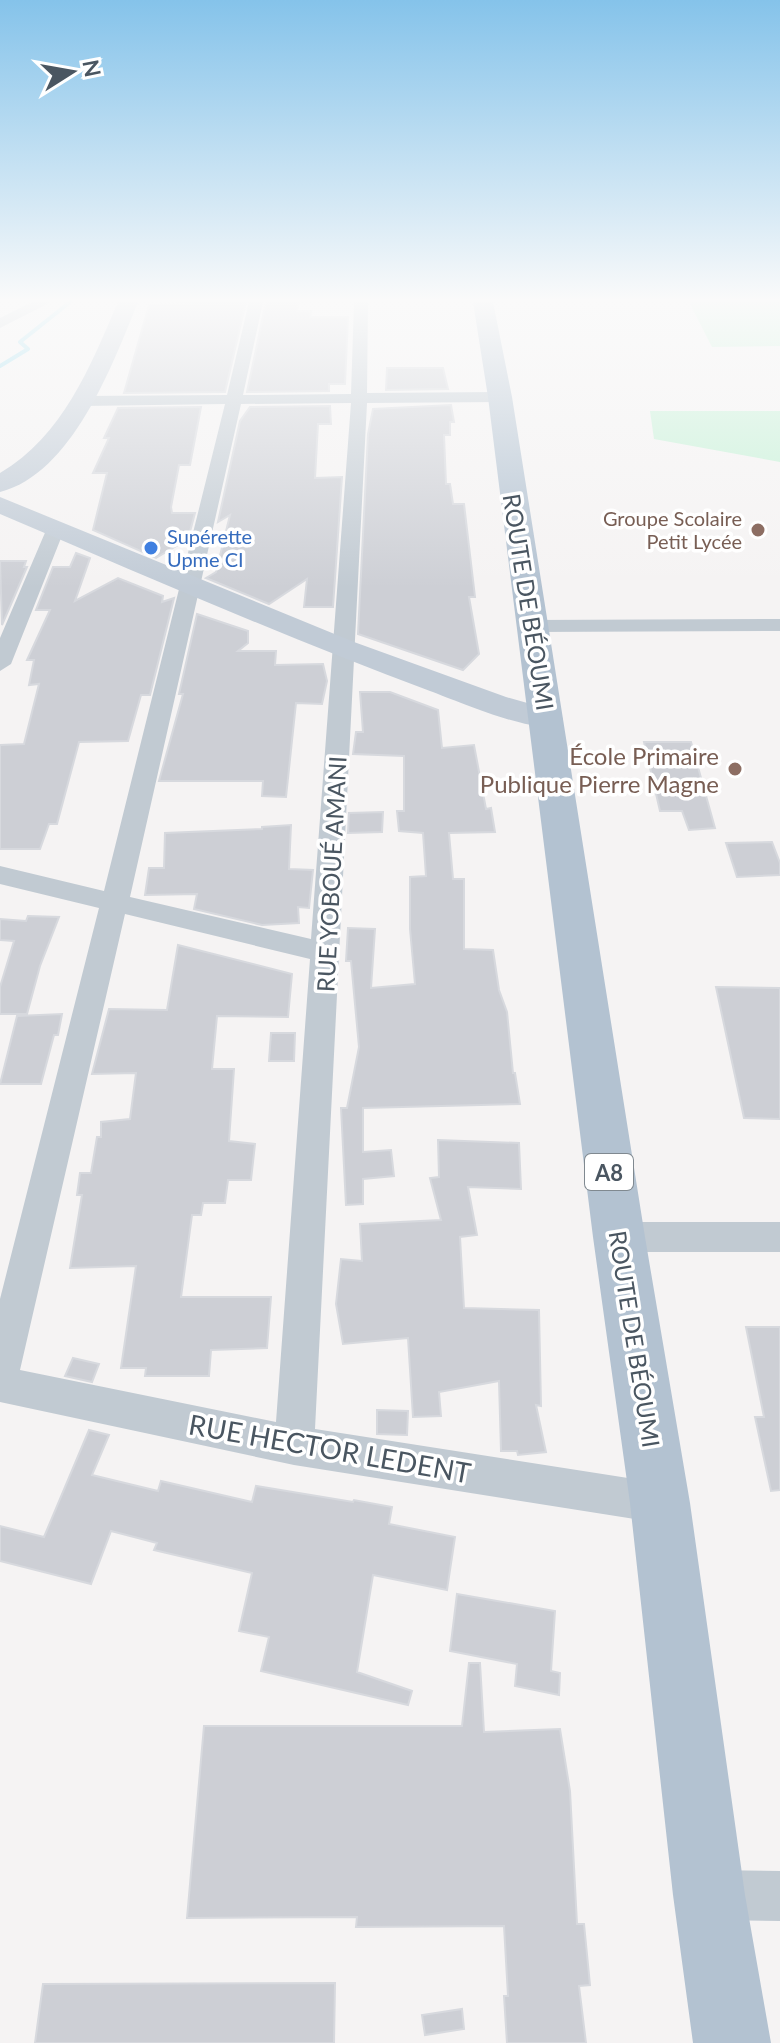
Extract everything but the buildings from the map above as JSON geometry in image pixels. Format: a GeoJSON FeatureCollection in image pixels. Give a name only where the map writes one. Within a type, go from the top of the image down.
{"type":"FeatureCollection","features":[{"type":"Feature","properties":{"kind":"main road","name":"ROUTE DE BÉOUMI"},"geometry":{"type":"LineString","coordinates":[[500,397],[619,1237],[660,1503],[709,1895],[732,2043]]}},
{"type":"Feature","properties":{"kind":"street"},"geometry":{"type":"LineString","coordinates":[[0,484],[51,446],[85,397]]}},
{"type":"Feature","properties":{"kind":"street"},"geometry":{"type":"LineString","coordinates":[[83,401],[317,397]]}},
{"type":"Feature","properties":{"kind":"street","name":"RUE YOBOUÉ AMANI"},"geometry":{"type":"LineString","coordinates":[[294,1445],[359,397]]}},
{"type":"Feature","properties":{"kind":"street"},"geometry":{"type":"LineString","coordinates":[[0,1374],[235,398]]}},
{"type":"Feature","properties":{"kind":"street"},"geometry":{"type":"LineString","coordinates":[[0,505],[343,648],[495,704],[547,719]]}},
{"type":"Feature","properties":{"kind":"street"},"geometry":{"type":"LineString","coordinates":[[0,664],[56,528]]}},
{"type":"Feature","properties":{"kind":"street"},"geometry":{"type":"LineString","coordinates":[[531,626],[780,625]]}},
{"type":"Feature","properties":{"kind":"street"},"geometry":{"type":"LineString","coordinates":[[0,875],[326,953]]}},
{"type":"Feature","properties":{"kind":"street"},"geometry":{"type":"LineString","coordinates":[[619,1237],[780,1237]]}},
{"type":"Feature","properties":{"kind":"street","name":"RUE HECTOR LEDENT"},"geometry":{"type":"LineString","coordinates":[[0,1384],[294,1445],[660,1503]]}},
{"type":"Feature","properties":{"kind":"street"},"geometry":{"type":"LineString","coordinates":[[709,1895],[780,1896]]}},
{"type":"Feature","properties":{"kind":"green space"},"geometry":{"type":"Polygon","coordinates":[[[650,411],[780,411],[780,462],[654,439],[650,411]]]}},
{"type":"Feature","properties":{"kind":"place","name":"Groupe Scolaire Petit Lycée"},"geometry":{"type":"Point","coordinates":[758,530]}},
{"type":"Feature","properties":{"kind":"place","name":"Supérette Upme CI"},"geometry":{"type":"Point","coordinates":[151,548]}},
{"type":"Feature","properties":{"kind":"place","name":"École Primaire Publique Pierre Magne"},"geometry":{"type":"Point","coordinates":[735,769]}}]}
